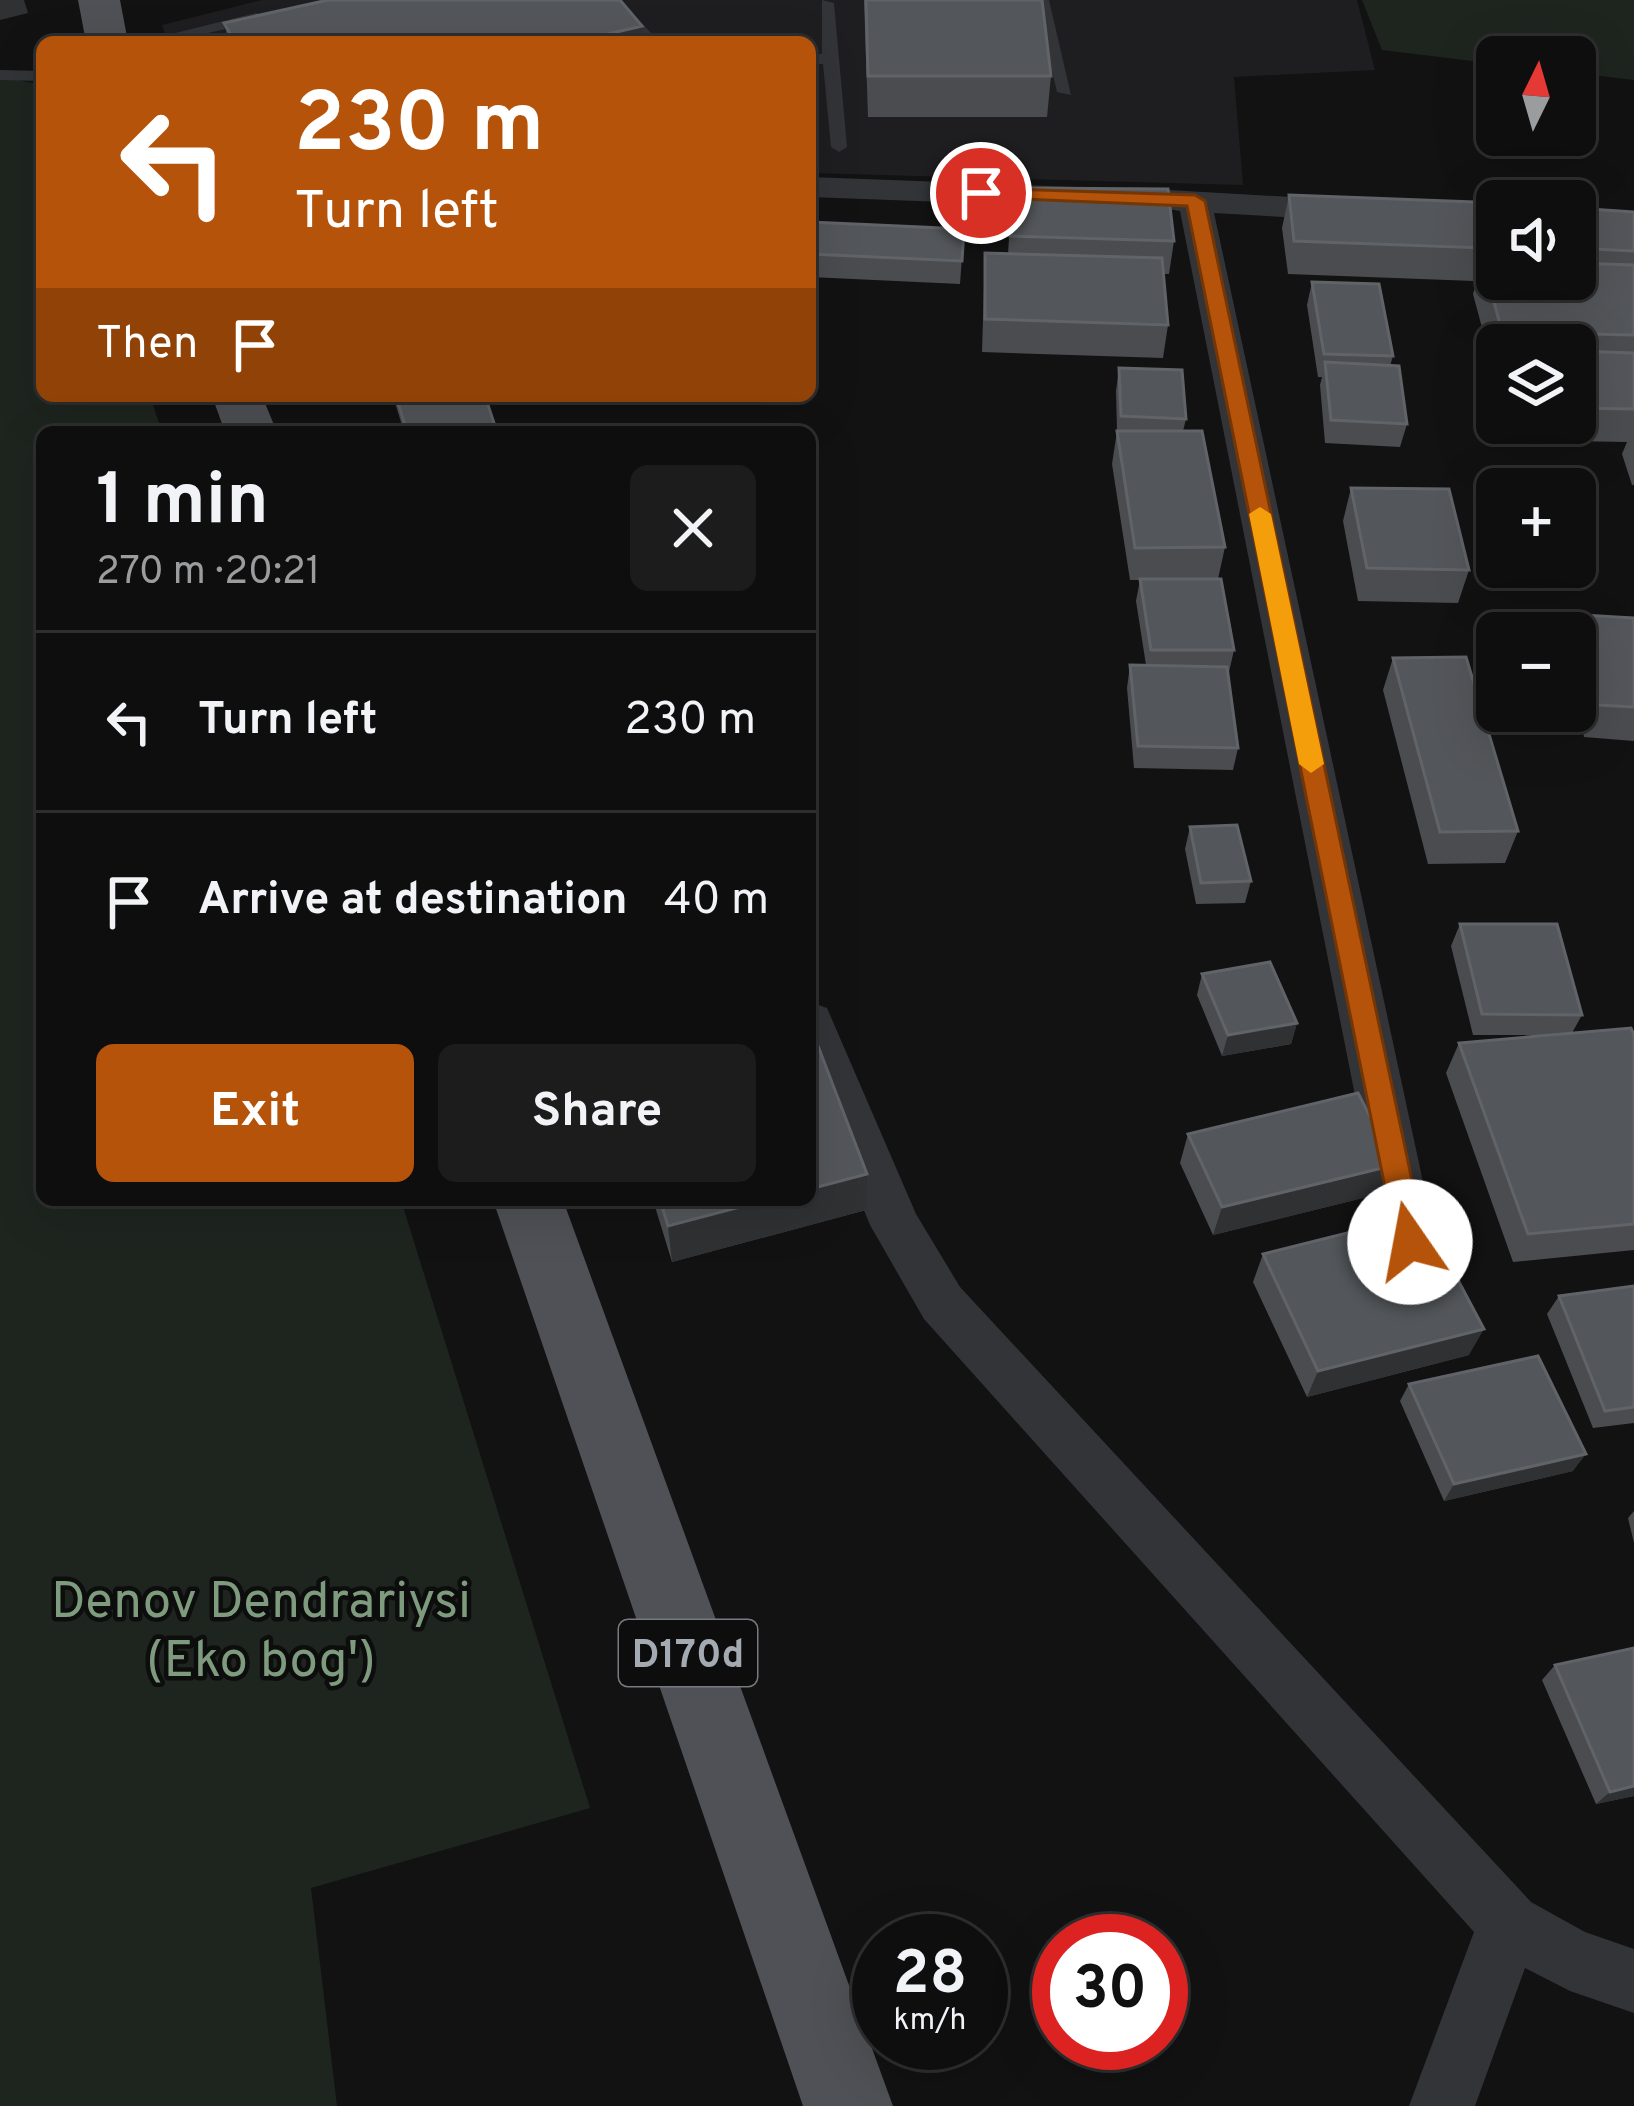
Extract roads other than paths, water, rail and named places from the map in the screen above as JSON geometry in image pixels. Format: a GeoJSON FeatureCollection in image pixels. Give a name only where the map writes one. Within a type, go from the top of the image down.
{"type":"FeatureCollection","features":[{"type":"Feature","properties":{"kind":"main road"},"geometry":{"type":"LineString","coordinates":[[99,0],[106,36]]}},
{"type":"Feature","properties":{"kind":"main road","name":"D170d"},"geometry":{"type":"LineString","coordinates":[[531,1206],[848,2106]]}},
{"type":"Feature","properties":{"kind":"street"},"geometry":{"type":"LineString","coordinates":[[816,187],[1195,201],[1476,218]]}},
{"type":"Feature","properties":{"kind":"street"},"geometry":{"type":"LineString","coordinates":[[1195,201],[1410,1242]]}},
{"type":"Feature","properties":{"kind":"street"},"geometry":{"type":"LineString","coordinates":[[816,1035],[895,1225],[942,1303],[1509,1924],[1570,1959],[1634,1981]]}},
{"type":"Feature","properties":{"kind":"street"},"geometry":{"type":"LineString","coordinates":[[1442,2106],[1509,1924]]}},
{"type":"Feature","properties":{"kind":"lane"},"geometry":{"type":"LineString","coordinates":[[613,0],[646,36]]}},
{"type":"Feature","properties":{"kind":"lane"},"geometry":{"type":"LineString","coordinates":[[1042,0],[1065,92]]}},
{"type":"Feature","properties":{"kind":"lane"},"geometry":{"type":"LineString","coordinates":[[827,3],[839,146]]}},
{"type":"Feature","properties":{"kind":"lane"},"geometry":{"type":"LineString","coordinates":[[175,36],[277,14]]}},
{"type":"Feature","properties":{"kind":"lane"},"geometry":{"type":"LineString","coordinates":[[816,59],[830,59]]}},
{"type":"Feature","properties":{"kind":"lane"},"geometry":{"type":"LineString","coordinates":[[0,75],[36,76]]}},
{"type":"Feature","properties":{"kind":"park label","name":"Denov Dendrariysi (Eko bog')"},"geometry":{"type":"Point","coordinates":[261,1628]}}]}
